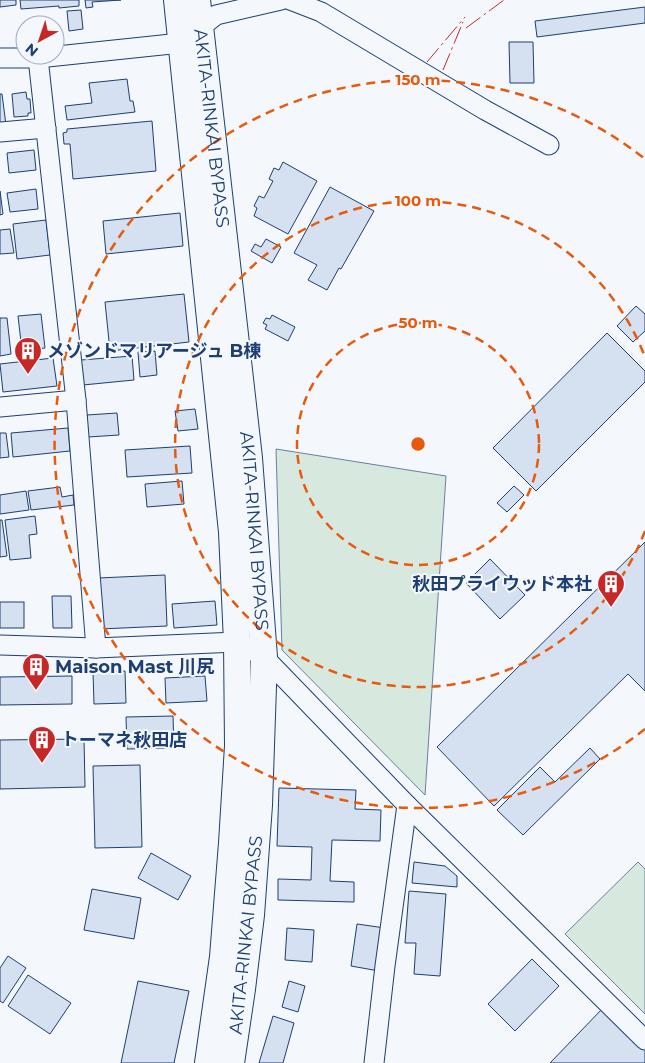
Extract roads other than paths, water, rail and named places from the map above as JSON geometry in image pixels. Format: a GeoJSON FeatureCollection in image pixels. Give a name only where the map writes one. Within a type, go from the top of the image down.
{"type":"FeatureCollection","features":[{"type":"Feature","properties":{"kind":"highway","name":"AKITA-RINKAI BYPASS"},"geometry":{"type":"LineString","coordinates":[[177,0],[191,35],[249,458],[264,657],[259,805],[251,915],[231,1063]]}},
{"type":"Feature","properties":{"kind":"highway","name":"AKITA-RINKAI BYPASS"},"geometry":{"type":"LineString","coordinates":[[197,0],[191,35],[232,532],[237,642],[238,746],[232,843],[223,957],[208,1063]]}},
{"type":"Feature","properties":{"kind":"street"},"geometry":{"type":"LineString","coordinates":[[65,54],[191,35],[216,15],[281,0]]}},
{"type":"Feature","properties":{"kind":"street"},"geometry":{"type":"LineString","coordinates":[[290,0],[321,12],[485,110],[549,145]]}},
{"type":"Feature","properties":{"kind":"street"},"geometry":{"type":"LineString","coordinates":[[0,58],[15,58]]}},
{"type":"Feature","properties":{"kind":"street"},"geometry":{"type":"LineString","coordinates":[[39,65],[76,400],[96,648]]}},
{"type":"Feature","properties":{"kind":"street"},"geometry":{"type":"LineString","coordinates":[[0,132],[46,128]]}},
{"type":"Feature","properties":{"kind":"street"},"geometry":{"type":"LineString","coordinates":[[0,408],[76,400]]}},
{"type":"Feature","properties":{"kind":"street"},"geometry":{"type":"LineString","coordinates":[[0,645],[96,648],[237,642],[264,657],[407,805],[645,1040]]}},
{"type":"Feature","properties":{"kind":"street"},"geometry":{"type":"LineString","coordinates":[[374,1063],[407,805]]}},
{"type":"Feature","properties":{"kind":"place","name":"メゾンドマリアージュ B棟"},"geometry":{"type":"Point","coordinates":[28,375]}},
{"type":"Feature","properties":{"kind":"place","name":"秋田プライウッド本社"},"geometry":{"type":"Point","coordinates":[611,608]}},
{"type":"Feature","properties":{"kind":"place","name":"Maison Mast 川尻"},"geometry":{"type":"Point","coordinates":[36,691]}},
{"type":"Feature","properties":{"kind":"place","name":"トーマネ秋田店"},"geometry":{"type":"Point","coordinates":[42,764]}}]}
